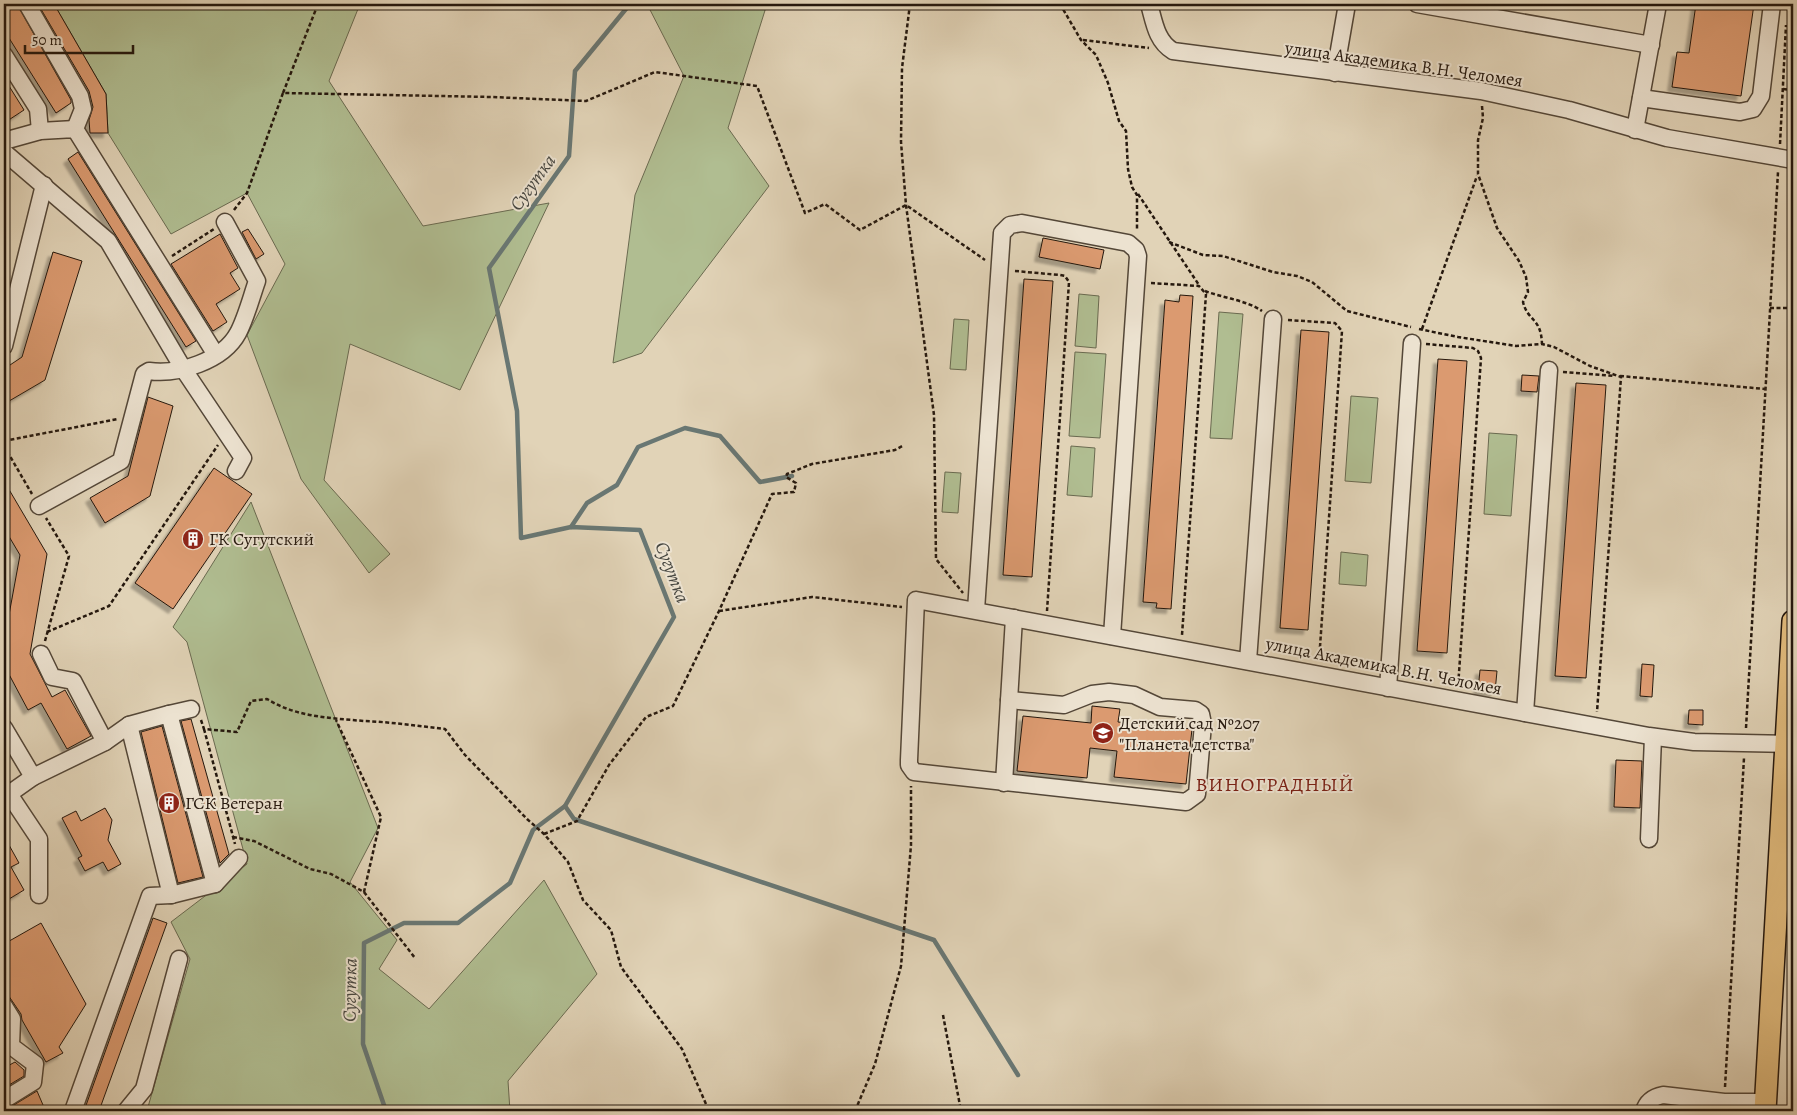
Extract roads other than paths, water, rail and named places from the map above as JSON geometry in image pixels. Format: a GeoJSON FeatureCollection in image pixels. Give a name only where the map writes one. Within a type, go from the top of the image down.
{"type":"FeatureCollection","features":[{"type":"Feature","properties":{"kind":"main road"},"geometry":{"type":"LineString","coordinates":[[1771,1107],[1790,744],[1793,621]]}},
{"type":"Feature","properties":{"kind":"main road"},"geometry":{"type":"LineString","coordinates":[[1771,1107],[1793,822]]}},
{"type":"Feature","properties":{"kind":"street"},"geometry":{"type":"LineString","coordinates":[[27,4],[80,96],[84,109],[75,129]]}},
{"type":"Feature","properties":{"kind":"street","name":"улица Академика В.Н. Челомея"},"geometry":{"type":"LineString","coordinates":[[1149,4],[1159,36],[1166,47],[1178,52],[1481,92],[1569,110],[1667,138],[1786,159]]}},
{"type":"Feature","properties":{"kind":"street"},"geometry":{"type":"LineString","coordinates":[[1335,73],[1347,4]]}},
{"type":"Feature","properties":{"kind":"street"},"geometry":{"type":"LineString","coordinates":[[1417,4],[1651,45]]}},
{"type":"Feature","properties":{"kind":"street"},"geometry":{"type":"LineString","coordinates":[[1636,130],[1658,4]]}},
{"type":"Feature","properties":{"kind":"street"},"geometry":{"type":"LineString","coordinates":[[1641,98],[1740,112],[1753,109],[1761,96],[1772,4]]}},
{"type":"Feature","properties":{"kind":"street"},"geometry":{"type":"LineString","coordinates":[[4,55],[38,109],[40,131]]}},
{"type":"Feature","properties":{"kind":"street"},"geometry":{"type":"LineString","coordinates":[[4,141],[40,131],[75,129]]}},
{"type":"Feature","properties":{"kind":"street"},"geometry":{"type":"LineString","coordinates":[[75,129],[158,265],[216,355]]}},
{"type":"Feature","properties":{"kind":"street"},"geometry":{"type":"LineString","coordinates":[[4,152],[108,241],[184,370],[243,458],[236,472]]}},
{"type":"Feature","properties":{"kind":"street"},"geometry":{"type":"LineString","coordinates":[[4,346],[44,186]]}},
{"type":"Feature","properties":{"kind":"street"},"geometry":{"type":"LineString","coordinates":[[39,506],[121,461],[144,374],[149,371],[166,373],[184,370],[216,355],[237,334],[257,282],[225,222]]}},
{"type":"Feature","properties":{"kind":"street"},"geometry":{"type":"LineString","coordinates":[[976,610],[1002,233],[1016,223],[1123,241],[1136,250],[1138,256],[1112,636]]}},
{"type":"Feature","properties":{"kind":"street"},"geometry":{"type":"LineString","coordinates":[[1248,661],[1272,319]]}},
{"type":"Feature","properties":{"kind":"street"},"geometry":{"type":"LineString","coordinates":[[1388,688],[1412,343]]}},
{"type":"Feature","properties":{"kind":"street"},"geometry":{"type":"LineString","coordinates":[[1525,713],[1549,370]]}},
{"type":"Feature","properties":{"kind":"street","name":"улица Академика В.Н. Челомея"},"geometry":{"type":"LineString","coordinates":[[1004,783],[918,773],[911,769],[909,760],[916,600],[1653,737],[1701,742],[1790,744]]}},
{"type":"Feature","properties":{"kind":"street"},"geometry":{"type":"LineString","coordinates":[[1009,700],[1064,705],[1101,692],[1125,693],[1160,707],[1195,710],[1201,714],[1203,724],[1199,790],[1190,801],[1004,783],[1009,700],[1014,618]]}},
{"type":"Feature","properties":{"kind":"street"},"geometry":{"type":"LineString","coordinates":[[41,654],[52,677],[73,681],[105,742]]}},
{"type":"Feature","properties":{"kind":"street"},"geometry":{"type":"LineString","coordinates":[[39,895],[39,839],[6,794],[33,777],[105,742],[129,725],[191,709]]}},
{"type":"Feature","properties":{"kind":"street"},"geometry":{"type":"LineString","coordinates":[[169,714],[215,884]]}},
{"type":"Feature","properties":{"kind":"street"},"geometry":{"type":"LineString","coordinates":[[129,725],[171,894]]}},
{"type":"Feature","properties":{"kind":"street"},"geometry":{"type":"LineString","coordinates":[[4,728],[33,777]]}},
{"type":"Feature","properties":{"kind":"street"},"geometry":{"type":"LineString","coordinates":[[1649,840],[1653,737]]}},
{"type":"Feature","properties":{"kind":"street"},"geometry":{"type":"LineString","coordinates":[[73,1111],[150,896],[171,894],[215,884],[239,858]]}},
{"type":"Feature","properties":{"kind":"street"},"geometry":{"type":"LineString","coordinates":[[126,1111],[144,1089],[179,959]]}},
{"type":"Feature","properties":{"kind":"street"},"geometry":{"type":"LineString","coordinates":[[4,1006],[12,1018],[7,1048],[35,1064],[34,1082],[4,1100]]}},
{"type":"Feature","properties":{"kind":"street"},"geometry":{"type":"LineString","coordinates":[[1644,1111],[1648,1102],[1656,1096],[1663,1095],[1771,1107]]}},
{"type":"Feature","properties":{"kind":"waterway","name":"Сугутка"},"geometry":{"type":"LineString","coordinates":[[386,1111],[363,1044],[364,943],[404,923],[458,923],[510,883],[533,830],[565,806],[674,617],[640,530],[571,527],[521,538],[517,411],[489,268],[569,156],[575,71],[630,4]]}},
{"type":"Feature","properties":{"kind":"waterway"},"geometry":{"type":"LineString","coordinates":[[571,527],[587,503],[617,485],[638,447],[685,428],[720,436],[760,482],[792,476]]}},
{"type":"Feature","properties":{"kind":"waterway"},"geometry":{"type":"LineString","coordinates":[[565,806],[574,819],[934,940],[1018,1075]]}},
{"type":"Feature","properties":{"kind":"place","name":"ГК Сугутский"},"geometry":{"type":"Point","coordinates":[193,539]}},
{"type":"Feature","properties":{"kind":"place","name":"Детский сад №207 \"Планета детства\""},"geometry":{"type":"Point","coordinates":[1103,733]}},
{"type":"Feature","properties":{"kind":"place","name":"ГСК Ветеран"},"geometry":{"type":"Point","coordinates":[169,803]}},
{"type":"Feature","properties":{"kind":"district","name":"ВИНОГРАДНЫЙ"},"geometry":{"type":"Point","coordinates":[1275,784]}}]}
